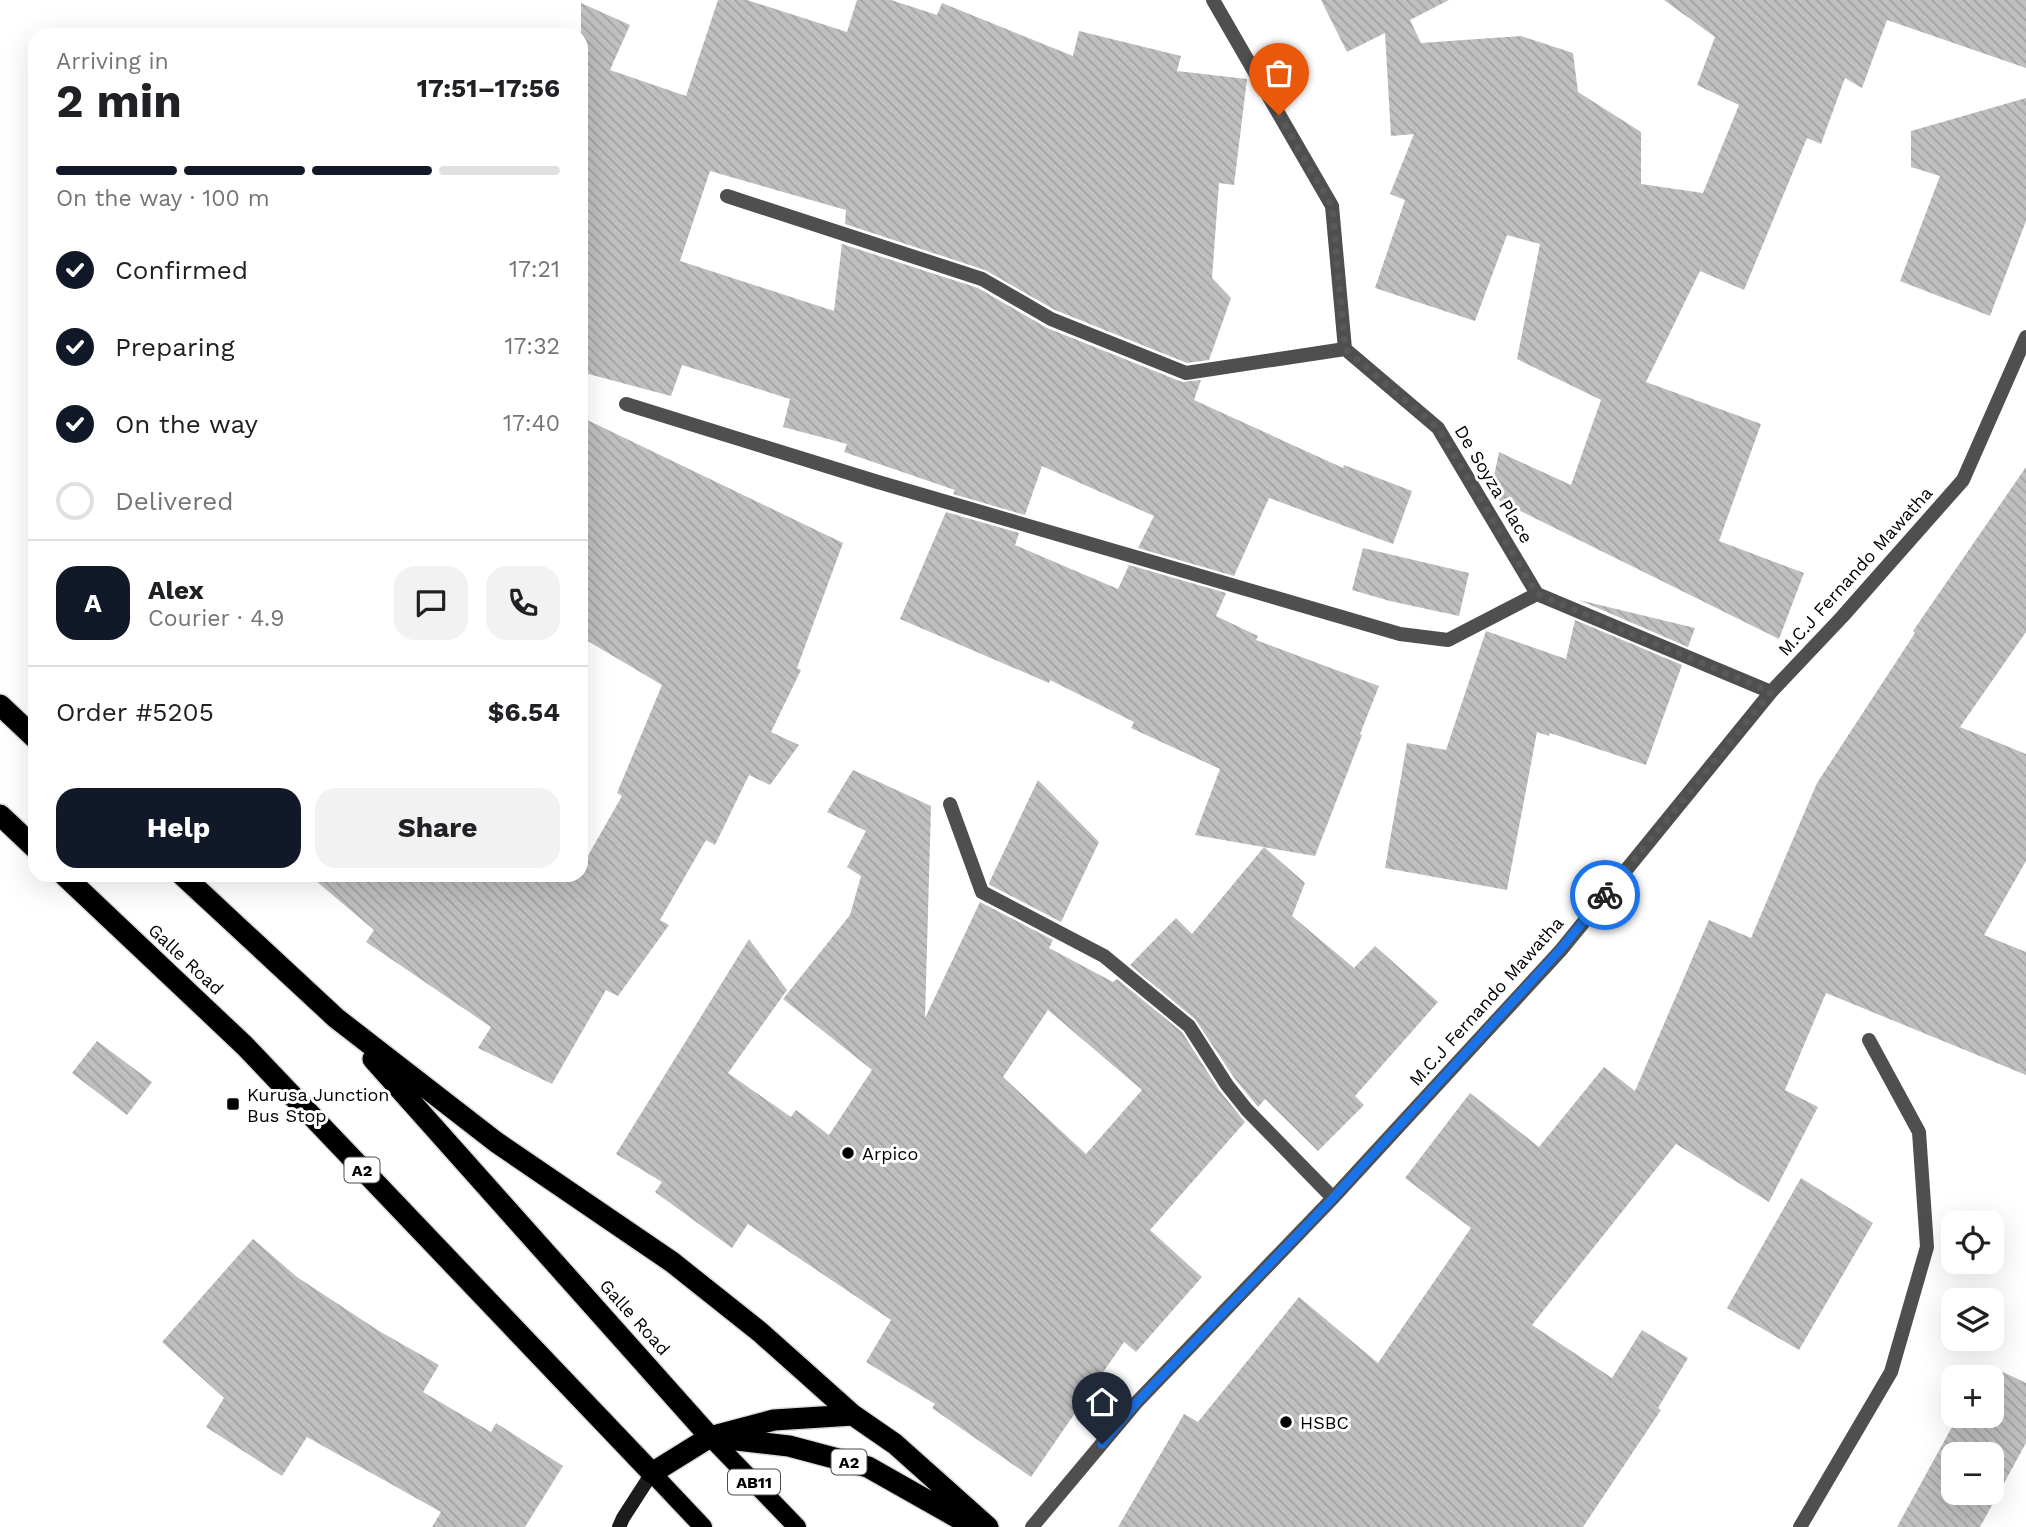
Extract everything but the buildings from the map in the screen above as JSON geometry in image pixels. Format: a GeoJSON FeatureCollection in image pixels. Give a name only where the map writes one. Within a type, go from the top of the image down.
{"type":"FeatureCollection","features":[{"type":"Feature","properties":{"kind":"highway"},"geometry":{"type":"LineString","coordinates":[[0,705],[28,731]]}},
{"type":"Feature","properties":{"kind":"highway"},"geometry":{"type":"LineString","coordinates":[[0,814],[28,841]]}},
{"type":"Feature","properties":{"kind":"highway","name":"Galle Road"},"geometry":{"type":"LineString","coordinates":[[71,882],[245,1046],[652,1474]]}},
{"type":"Feature","properties":{"kind":"highway","name":"Galle Road"},"geometry":{"type":"LineString","coordinates":[[190,882],[336,1018],[496,1142],[672,1262],[760,1332],[853,1415],[895,1444],[988,1527]]}},
{"type":"Feature","properties":{"kind":"highway","name":"Galle Road"},"geometry":{"type":"LineString","coordinates":[[336,1018],[710,1437]]}},
{"type":"Feature","properties":{"kind":"highway"},"geometry":{"type":"LineString","coordinates":[[652,1474],[710,1437],[774,1420],[853,1415]]}},
{"type":"Feature","properties":{"kind":"highway","name":"A2"},"geometry":{"type":"LineString","coordinates":[[710,1437],[789,1446],[868,1467],[974,1527]]}},
{"type":"Feature","properties":{"kind":"main road","name":"AB11"},"geometry":{"type":"LineString","coordinates":[[710,1437],[797,1527]]}},
{"type":"Feature","properties":{"kind":"main road"},"geometry":{"type":"LineString","coordinates":[[652,1474],[703,1527]]}},
{"type":"Feature","properties":{"kind":"street"},"geometry":{"type":"LineString","coordinates":[[727,196],[982,279],[1051,319],[1186,373],[1345,349],[1332,206],[1213,0]]}},
{"type":"Feature","properties":{"kind":"street","name":"M.C.J Fernando Mawatha"},"geometry":{"type":"LineString","coordinates":[[1032,1527],[1136,1403],[1333,1198],[1560,950],[1771,692],[1842,617],[1963,480],[2026,337]]}},
{"type":"Feature","properties":{"kind":"street","name":"De Soyza Place"},"geometry":{"type":"LineString","coordinates":[[1345,349],[1438,428],[1537,594]]}},
{"type":"Feature","properties":{"kind":"street"},"geometry":{"type":"LineString","coordinates":[[626,404],[878,482],[1400,634],[1448,640],[1537,594],[1771,692]]}},
{"type":"Feature","properties":{"kind":"street"},"geometry":{"type":"LineString","coordinates":[[950,804],[982,892],[1104,956],[1189,1026],[1247,1111],[1333,1198]]}},
{"type":"Feature","properties":{"kind":"street"},"geometry":{"type":"LineString","coordinates":[[1800,1527],[1891,1372],[1927,1247],[1919,1132],[1869,1040]]}},
{"type":"Feature","properties":{"kind":"street"},"geometry":{"type":"LineString","coordinates":[[619,1527],[622,1518],[652,1474]]}},
{"type":"Feature","properties":{"kind":"way so far"},"geometry":{"type":"LineString","coordinates":[[1279,115],[1332,206],[1345,349],[1438,428],[1537,594],[1771,692],[1605,895]]}},
{"type":"Feature","properties":{"kind":"place","name":"Kurusa Junction Bus Stop"},"geometry":{"type":"Point","coordinates":[233,1104]}},
{"type":"Feature","properties":{"kind":"place","name":"Arpico"},"geometry":{"type":"Point","coordinates":[848,1153]}},
{"type":"Feature","properties":{"kind":"place","name":"HSBC"},"geometry":{"type":"Point","coordinates":[1286,1422]}},
{"type":"Feature","properties":{"kind":"route"},"geometry":{"type":"LineString","coordinates":[[1102,1444],[1136,1403],[1368,1160],[1560,950],[1605,895]]}}]}
